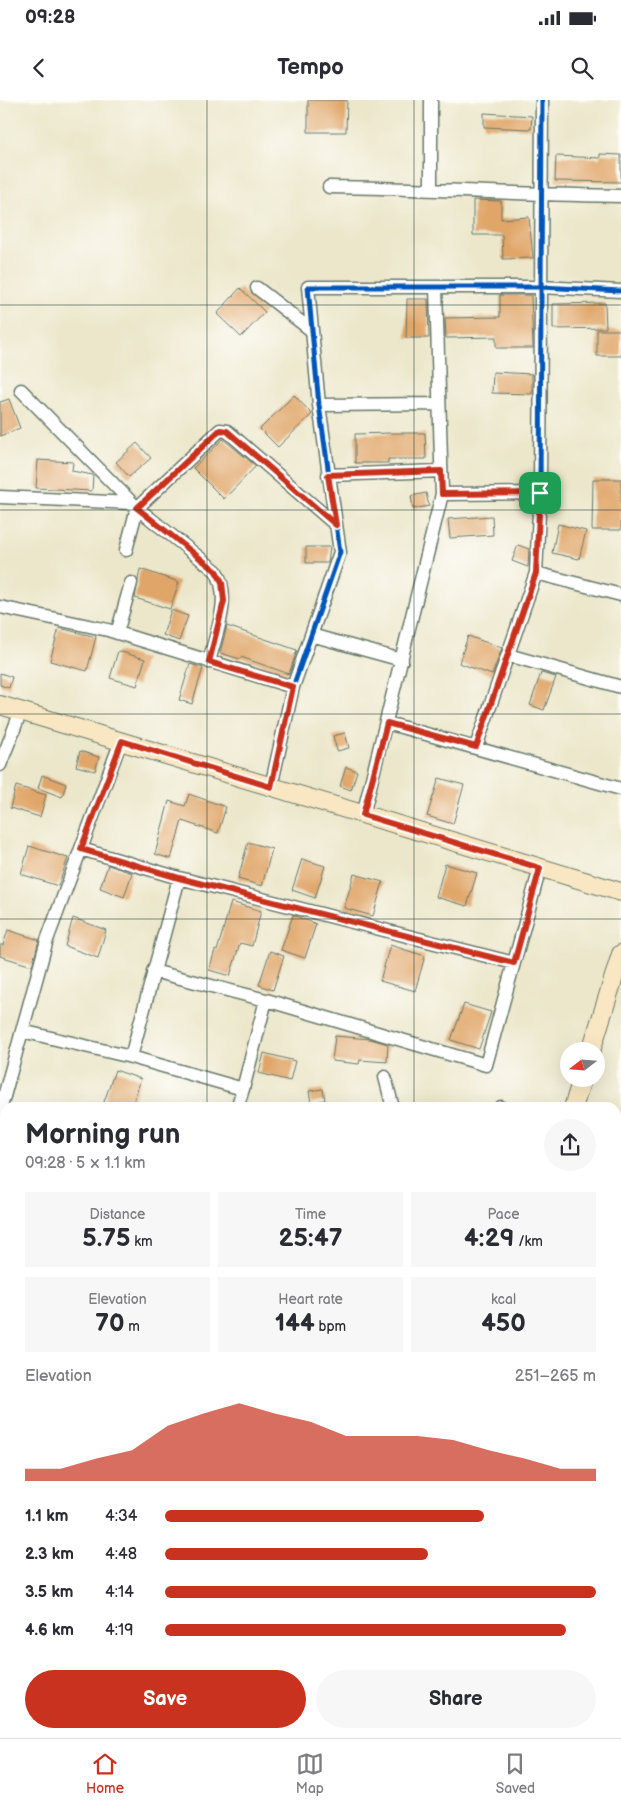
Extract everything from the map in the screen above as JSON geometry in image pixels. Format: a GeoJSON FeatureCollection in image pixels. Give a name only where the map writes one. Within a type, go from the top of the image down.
{"type":"FeatureCollection","features":[{"type":"Feature","properties":{"kind":"street"},"geometry":{"type":"LineString","coordinates":[[431,100],[431,188]]}},
{"type":"Feature","properties":{"kind":"street"},"geometry":{"type":"LineString","coordinates":[[476,747],[536,573],[540,493],[542,100]]}},
{"type":"Feature","properties":{"kind":"street"},"geometry":{"type":"LineString","coordinates":[[329,187],[431,188],[541,195],[621,196]]}},
{"type":"Feature","properties":{"kind":"street"},"geometry":{"type":"LineString","coordinates":[[271,787],[293,687],[340,552],[319,405],[308,287],[540,288],[621,291]]}},
{"type":"Feature","properties":{"kind":"street"},"geometry":{"type":"LineString","coordinates":[[363,815],[442,494],[436,287]]}},
{"type":"Feature","properties":{"kind":"street"},"geometry":{"type":"LineString","coordinates":[[257,288],[311,330]]}},
{"type":"Feature","properties":{"kind":"street"},"geometry":{"type":"LineString","coordinates":[[21,390],[134,505],[216,571],[222,582],[224,601],[209,662]]}},
{"type":"Feature","properties":{"kind":"street"},"geometry":{"type":"LineString","coordinates":[[319,405],[439,404]]}},
{"type":"Feature","properties":{"kind":"street"},"geometry":{"type":"LineString","coordinates":[[126,550],[134,505],[220,430],[227,431],[336,525]]}},
{"type":"Feature","properties":{"kind":"street"},"geometry":{"type":"LineString","coordinates":[[328,475],[441,471]]}},
{"type":"Feature","properties":{"kind":"street"},"geometry":{"type":"LineString","coordinates":[[442,494],[540,493]]}},
{"type":"Feature","properties":{"kind":"street"},"geometry":{"type":"LineString","coordinates":[[0,498],[134,505]]}},
{"type":"Feature","properties":{"kind":"street"},"geometry":{"type":"LineString","coordinates":[[536,573],[621,595]]}},
{"type":"Feature","properties":{"kind":"street"},"geometry":{"type":"LineString","coordinates":[[117,633],[131,583]]}},
{"type":"Feature","properties":{"kind":"street"},"geometry":{"type":"LineString","coordinates":[[0,607],[117,633],[293,687]]}},
{"type":"Feature","properties":{"kind":"street"},"geometry":{"type":"LineString","coordinates":[[311,635],[402,660]]}},
{"type":"Feature","properties":{"kind":"street"},"geometry":{"type":"LineString","coordinates":[[508,655],[621,687]]}},
{"type":"Feature","properties":{"kind":"street"},"geometry":{"type":"LineString","coordinates":[[0,705],[621,892]]}},
{"type":"Feature","properties":{"kind":"street"},"geometry":{"type":"LineString","coordinates":[[0,765],[20,711]]}},
{"type":"Feature","properties":{"kind":"street"},"geometry":{"type":"LineString","coordinates":[[387,723],[621,789]]}},
{"type":"Feature","properties":{"kind":"street"},"geometry":{"type":"LineString","coordinates":[[2,1102],[47,940],[122,741]]}},
{"type":"Feature","properties":{"kind":"street"},"geometry":{"type":"LineString","coordinates":[[81,849],[179,878],[514,963]]}},
{"type":"Feature","properties":{"kind":"street"},"geometry":{"type":"LineString","coordinates":[[153,971],[266,1000],[486,1065],[540,868]]}},
{"type":"Feature","properties":{"kind":"street"},"geometry":{"type":"LineString","coordinates":[[131,1056],[179,878]]}},
{"type":"Feature","properties":{"kind":"street"},"geometry":{"type":"LineString","coordinates":[[594,1042],[621,954]]}},
{"type":"Feature","properties":{"kind":"street"},"geometry":{"type":"LineString","coordinates":[[239,1102],[266,1000]]}},
{"type":"Feature","properties":{"kind":"street"},"geometry":{"type":"LineString","coordinates":[[22,1031],[131,1056],[243,1089]]}},
{"type":"Feature","properties":{"kind":"street"},"geometry":{"type":"LineString","coordinates":[[385,1077],[391,1102]]}},
{"type":"Feature","properties":{"kind":"street"},"geometry":{"type":"LineString","coordinates":[[576,1102],[580,1088]]}},
{"type":"Feature","properties":{"kind":"building"},"geometry":{"type":"Polygon","coordinates":[[[308,100],[347,100],[346,132],[308,132],[308,100]]]}},
{"type":"Feature","properties":{"kind":"building"},"geometry":{"type":"Polygon","coordinates":[[[484,113],[532,116],[531,129],[484,127],[484,113]]]}},
{"type":"Feature","properties":{"kind":"building"},"geometry":{"type":"Polygon","coordinates":[[[600,154],[621,155],[621,182],[555,181],[556,156],[600,158],[600,154]]]}},
{"type":"Feature","properties":{"kind":"building"},"geometry":{"type":"Polygon","coordinates":[[[473,200],[501,201],[501,219],[529,217],[533,258],[503,259],[502,235],[473,235],[473,200]]]}},
{"type":"Feature","properties":{"kind":"building"},"geometry":{"type":"Polygon","coordinates":[[[240,288],[265,312],[241,337],[217,314],[240,288]]]}},
{"type":"Feature","properties":{"kind":"building"},"geometry":{"type":"Polygon","coordinates":[[[500,295],[531,295],[533,348],[496,348],[496,337],[446,338],[445,318],[500,317],[500,295]]]}},
{"type":"Feature","properties":{"kind":"building"},"geometry":{"type":"Polygon","coordinates":[[[407,299],[428,299],[429,338],[406,338],[407,299]]]}},
{"type":"Feature","properties":{"kind":"building"},"geometry":{"type":"Polygon","coordinates":[[[605,303],[606,328],[553,329],[553,304],[605,303]]]}},
{"type":"Feature","properties":{"kind":"building"},"geometry":{"type":"Polygon","coordinates":[[[597,330],[621,330],[621,356],[597,356],[597,330]]]}},
{"type":"Feature","properties":{"kind":"building"},"geometry":{"type":"Polygon","coordinates":[[[493,372],[532,374],[532,394],[492,393],[493,372]]]}},
{"type":"Feature","properties":{"kind":"building"},"geometry":{"type":"Polygon","coordinates":[[[294,395],[312,414],[278,447],[260,429],[294,395]]]}},
{"type":"Feature","properties":{"kind":"building"},"geometry":{"type":"Polygon","coordinates":[[[9,399],[20,428],[0,436],[0,402],[9,399]]]}},
{"type":"Feature","properties":{"kind":"building"},"geometry":{"type":"Polygon","coordinates":[[[425,433],[426,459],[388,459],[388,463],[355,463],[355,434],[425,433]]]}},
{"type":"Feature","properties":{"kind":"building"},"geometry":{"type":"Polygon","coordinates":[[[223,439],[256,466],[224,499],[193,468],[223,439]]]}},
{"type":"Feature","properties":{"kind":"building"},"geometry":{"type":"Polygon","coordinates":[[[137,443],[151,458],[129,477],[116,462],[137,443]]]}},
{"type":"Feature","properties":{"kind":"building"},"geometry":{"type":"Polygon","coordinates":[[[38,460],[73,462],[72,471],[93,475],[92,491],[36,488],[38,460]]]}},
{"type":"Feature","properties":{"kind":"building"},"geometry":{"type":"Polygon","coordinates":[[[593,479],[621,479],[621,530],[592,530],[593,479]]]}},
{"type":"Feature","properties":{"kind":"building"},"geometry":{"type":"Polygon","coordinates":[[[426,493],[429,506],[413,509],[411,496],[426,493]]]}},
{"type":"Feature","properties":{"kind":"building"},"geometry":{"type":"Polygon","coordinates":[[[492,516],[493,535],[450,538],[448,519],[492,516]]]}},
{"type":"Feature","properties":{"kind":"building"},"geometry":{"type":"Polygon","coordinates":[[[558,524],[586,531],[579,559],[552,553],[558,524]]]}},
{"type":"Feature","properties":{"kind":"building"},"geometry":{"type":"Polygon","coordinates":[[[518,545],[529,549],[528,567],[512,561],[518,545]]]}},
{"type":"Feature","properties":{"kind":"building"},"geometry":{"type":"Polygon","coordinates":[[[306,547],[330,547],[328,563],[306,563],[306,547]]]}},
{"type":"Feature","properties":{"kind":"building"},"geometry":{"type":"Polygon","coordinates":[[[140,569],[179,582],[170,609],[135,598],[140,569]]]}},
{"type":"Feature","properties":{"kind":"building"},"geometry":{"type":"Polygon","coordinates":[[[171,610],[188,616],[179,641],[163,635],[171,610]]]}},
{"type":"Feature","properties":{"kind":"building"},"geometry":{"type":"Polygon","coordinates":[[[227,626],[297,650],[289,674],[241,657],[240,659],[220,653],[227,626]]]}},
{"type":"Feature","properties":{"kind":"building"},"geometry":{"type":"Polygon","coordinates":[[[59,628],[96,637],[87,671],[50,661],[59,628]]]}},
{"type":"Feature","properties":{"kind":"building"},"geometry":{"type":"Polygon","coordinates":[[[468,636],[502,648],[492,675],[459,663],[468,636]]]}},
{"type":"Feature","properties":{"kind":"building"},"geometry":{"type":"Polygon","coordinates":[[[118,651],[145,659],[137,686],[110,678],[118,651]]]}},
{"type":"Feature","properties":{"kind":"building"},"geometry":{"type":"Polygon","coordinates":[[[190,664],[203,668],[192,704],[179,700],[190,664]]]}},
{"type":"Feature","properties":{"kind":"building"},"geometry":{"type":"Polygon","coordinates":[[[0,673],[12,677],[9,688],[0,685],[0,673]]]}},
{"type":"Feature","properties":{"kind":"building"},"geometry":{"type":"Polygon","coordinates":[[[541,673],[556,677],[544,710],[530,705],[541,673]]]}},
{"type":"Feature","properties":{"kind":"building"},"geometry":{"type":"Polygon","coordinates":[[[345,733],[349,748],[337,751],[333,736],[345,733]]]}},
{"type":"Feature","properties":{"kind":"building"},"geometry":{"type":"Polygon","coordinates":[[[80,751],[99,757],[95,771],[76,766],[80,751]]]}},
{"type":"Feature","properties":{"kind":"building"},"geometry":{"type":"Polygon","coordinates":[[[346,767],[357,771],[351,790],[340,786],[346,767]]]}},
{"type":"Feature","properties":{"kind":"building"},"geometry":{"type":"Polygon","coordinates":[[[42,775],[66,784],[62,797],[38,788],[42,775]]]}},
{"type":"Feature","properties":{"kind":"building"},"geometry":{"type":"Polygon","coordinates":[[[439,778],[464,785],[453,824],[427,816],[439,778]]]}},
{"type":"Feature","properties":{"kind":"building"},"geometry":{"type":"Polygon","coordinates":[[[16,786],[46,795],[40,817],[10,808],[16,786]]]}},
{"type":"Feature","properties":{"kind":"building"},"geometry":{"type":"Polygon","coordinates":[[[189,794],[226,807],[218,833],[182,821],[171,859],[155,854],[169,801],[185,806],[189,794]]]}},
{"type":"Feature","properties":{"kind":"building"},"geometry":{"type":"Polygon","coordinates":[[[248,842],[272,849],[262,886],[238,879],[248,842]]]}},
{"type":"Feature","properties":{"kind":"building"},"geometry":{"type":"Polygon","coordinates":[[[29,846],[68,858],[58,886],[21,874],[29,846]]]}},
{"type":"Feature","properties":{"kind":"building"},"geometry":{"type":"Polygon","coordinates":[[[302,859],[325,866],[315,898],[292,890],[302,859]]]}},
{"type":"Feature","properties":{"kind":"building"},"geometry":{"type":"Polygon","coordinates":[[[445,864],[477,873],[467,906],[436,897],[445,864]]]}},
{"type":"Feature","properties":{"kind":"building"},"geometry":{"type":"Polygon","coordinates":[[[108,865],[132,873],[124,897],[100,888],[108,865]]]}},
{"type":"Feature","properties":{"kind":"building"},"geometry":{"type":"Polygon","coordinates":[[[354,874],[383,882],[373,916],[344,908],[354,874]]]}},
{"type":"Feature","properties":{"kind":"building"},"geometry":{"type":"Polygon","coordinates":[[[231,902],[261,911],[252,946],[240,943],[230,976],[209,970],[215,950],[217,951],[231,902]]]}},
{"type":"Feature","properties":{"kind":"building"},"geometry":{"type":"Polygon","coordinates":[[[293,915],[316,924],[305,958],[281,950],[293,915]]]}},
{"type":"Feature","properties":{"kind":"building"},"geometry":{"type":"Polygon","coordinates":[[[73,918],[106,930],[98,958],[65,946],[73,918]]]}},
{"type":"Feature","properties":{"kind":"building"},"geometry":{"type":"Polygon","coordinates":[[[8,930],[39,940],[32,966],[0,956],[0,945],[3,945],[8,930]]]}},
{"type":"Feature","properties":{"kind":"building"},"geometry":{"type":"Polygon","coordinates":[[[390,945],[425,956],[415,991],[380,981],[390,945]]]}},
{"type":"Feature","properties":{"kind":"building"},"geometry":{"type":"Polygon","coordinates":[[[270,951],[284,956],[273,990],[259,985],[270,951]]]}},
{"type":"Feature","properties":{"kind":"building"},"geometry":{"type":"Polygon","coordinates":[[[464,1004],[491,1012],[479,1049],[451,1040],[464,1004]]]}},
{"type":"Feature","properties":{"kind":"building"},"geometry":{"type":"Polygon","coordinates":[[[335,1036],[370,1039],[388,1044],[387,1062],[360,1060],[359,1064],[332,1061],[335,1036]]]}},
{"type":"Feature","properties":{"kind":"building"},"geometry":{"type":"Polygon","coordinates":[[[264,1053],[295,1061],[290,1081],[259,1073],[264,1053]]]}},
{"type":"Feature","properties":{"kind":"building"},"geometry":{"type":"Polygon","coordinates":[[[115,1070],[141,1079],[133,1102],[104,1102],[115,1070]]]}},
{"type":"Feature","properties":{"kind":"building"},"geometry":{"type":"Polygon","coordinates":[[[323,1089],[325,1100],[311,1102],[309,1091],[323,1089]]]}},
{"type":"Feature","properties":{"kind":"cycle path"},"geometry":{"type":"LineString","coordinates":[[476,747],[536,573],[540,493],[542,100]]}},
{"type":"Feature","properties":{"kind":"cycle path"},"geometry":{"type":"LineString","coordinates":[[271,787],[293,687],[340,552],[319,405],[308,287],[540,287],[621,291]]}},
{"type":"Feature","properties":{"kind":"route"},"geometry":{"type":"LineString","coordinates":[[220,430],[227,431],[336,525],[328,475],[441,471],[442,494],[540,493],[536,573],[476,747],[387,723],[363,815],[540,868],[514,963],[179,878],[81,849],[122,741],[271,787],[293,687],[209,662],[224,601],[222,582],[216,571],[137,508],[220,430]]}}]}
